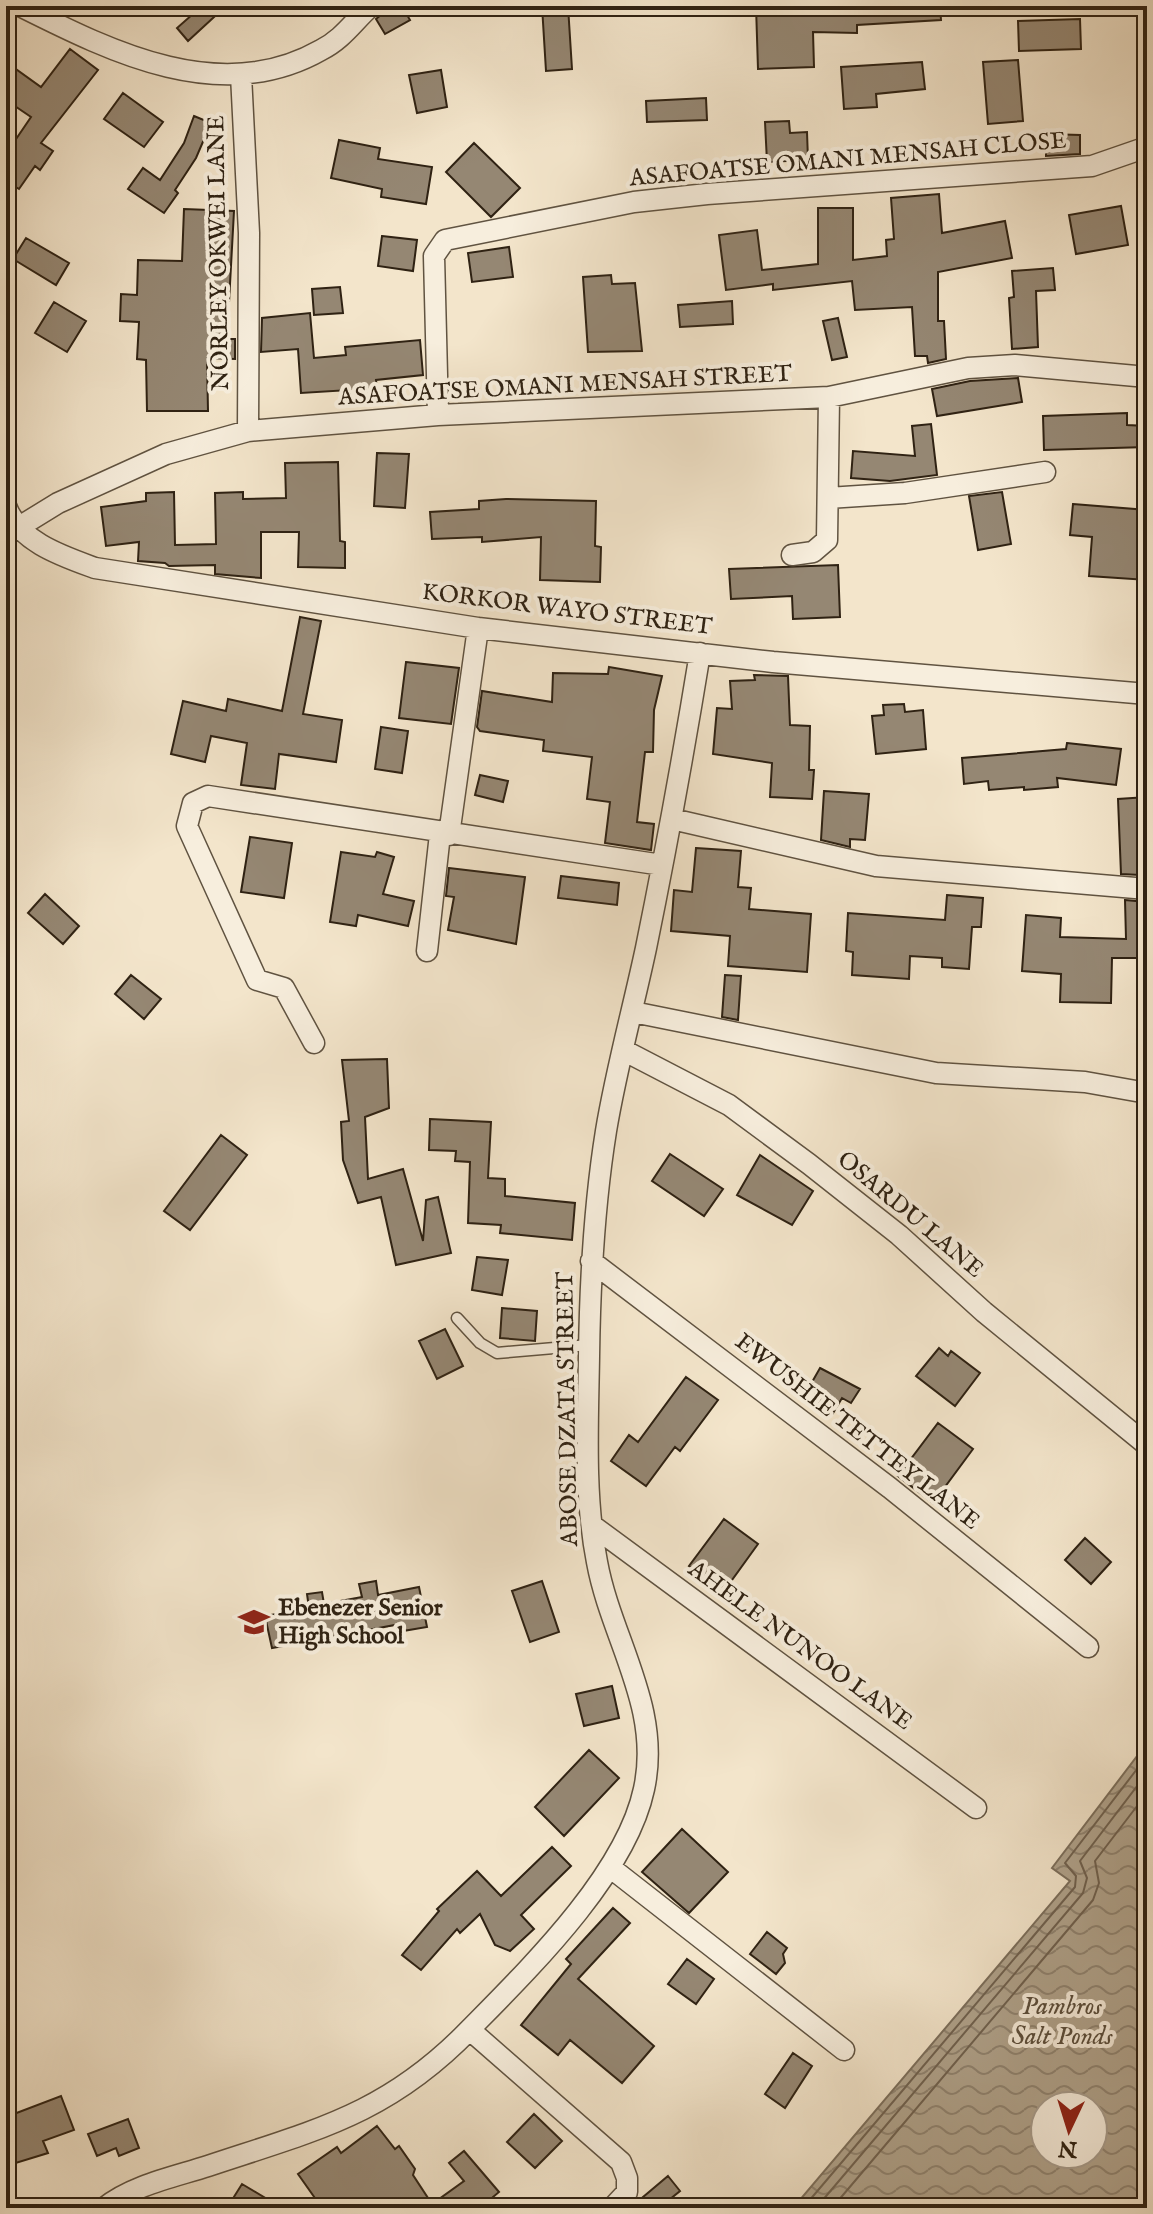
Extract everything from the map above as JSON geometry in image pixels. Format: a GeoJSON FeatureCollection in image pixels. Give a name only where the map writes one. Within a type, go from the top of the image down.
{"type":"FeatureCollection","features":[{"type":"Feature","properties":{"kind":"street"},"geometry":{"type":"LineString","coordinates":[[20,6],[94,43],[167,68],[241,75],[280,69],[321,51],[350,31],[371,6]]}},
{"type":"Feature","properties":{"kind":"street","name":"NORLEY OKWEI LANE"},"geometry":{"type":"LineString","coordinates":[[241,75],[249,233],[248,431]]}},
{"type":"Feature","properties":{"kind":"street","name":"ASAFOATSE OMANI MENSAH CLOSE"},"geometry":{"type":"LineString","coordinates":[[438,415],[434,256],[445,240],[634,202],[1092,166],[1147,147]]}},
{"type":"Feature","properties":{"kind":"street","name":"ASAFOATSE OMANI MENSAH STREET"},"geometry":{"type":"LineString","coordinates":[[12,530],[166,454],[248,431],[438,415],[829,397],[968,368],[999,366],[1147,377]]}},
{"type":"Feature","properties":{"kind":"street"},"geometry":{"type":"LineString","coordinates":[[792,555],[813,552],[827,540],[829,397]]}},
{"type":"Feature","properties":{"kind":"street"},"geometry":{"type":"LineString","coordinates":[[828,498],[922,491],[1045,472]]}},
{"type":"Feature","properties":{"kind":"street","name":"KORKOR WAYO STREET"},"geometry":{"type":"LineString","coordinates":[[6,506],[12,530],[95,568],[478,628],[773,662],[1147,694]]}},
{"type":"Feature","properties":{"kind":"street"},"geometry":{"type":"LineString","coordinates":[[427,951],[478,628]]}},
{"type":"Feature","properties":{"kind":"street","name":"ABOSE DZATA STREET"},"geometry":{"type":"LineString","coordinates":[[104,2208],[137,2190],[345,2120],[384,2100],[425,2072],[470,2030],[611,1868],[630,1832],[645,1787],[649,1742],[642,1701],[605,1599],[593,1526],[589,1345],[591,1261],[606,1130],[672,819],[700,653]]}},
{"type":"Feature","properties":{"kind":"street"},"geometry":{"type":"LineString","coordinates":[[314,1043],[284,988],[257,980],[187,826],[193,803],[208,796],[662,865]]}},
{"type":"Feature","properties":{"kind":"street"},"geometry":{"type":"LineString","coordinates":[[672,819],[876,866],[1147,889]]}},
{"type":"Feature","properties":{"kind":"street"},"geometry":{"type":"LineString","coordinates":[[633,1012],[936,1073],[1085,1082],[1147,1093]]}},
{"type":"Feature","properties":{"kind":"street","name":"OSARDU LANE"},"geometry":{"type":"LineString","coordinates":[[623,1050],[729,1105],[798,1156],[899,1235],[984,1312],[1147,1445]]}},
{"type":"Feature","properties":{"kind":"street","name":"EWUSHIE TETTEY LANE"},"geometry":{"type":"LineString","coordinates":[[591,1261],[890,1488],[1088,1647]]}},
{"type":"Feature","properties":{"kind":"street","name":"AHELE NUNOO LANE"},"geometry":{"type":"LineString","coordinates":[[593,1526],[976,1808]]}},
{"type":"Feature","properties":{"kind":"street"},"geometry":{"type":"LineString","coordinates":[[611,1868],[844,2050]]}},
{"type":"Feature","properties":{"kind":"street"},"geometry":{"type":"LineString","coordinates":[[470,2030],[621,2162],[627,2178],[627,2192],[612,2208]]}},
{"type":"Feature","properties":{"kind":"lane"},"geometry":{"type":"LineString","coordinates":[[457,1318],[480,1343],[497,1353],[589,1345]]}},
{"type":"Feature","properties":{"kind":"water","name":"Pambros Salt Ponds"},"geometry":{"type":"Polygon","coordinates":[[[1147,1743],[1147,2208],[793,2208],[1070,1881],[1052,1868],[1147,1743]]]}},
{"type":"Feature","properties":{"kind":"building"},"geometry":{"type":"Polygon","coordinates":[[[202,6],[226,6],[188,41],[177,28],[202,6]]]}},
{"type":"Feature","properties":{"kind":"building"},"geometry":{"type":"Polygon","coordinates":[[[392,6],[402,6],[410,20],[385,34],[376,19],[392,6]]]}},
{"type":"Feature","properties":{"kind":"building"},"geometry":{"type":"Polygon","coordinates":[[[542,6],[568,6],[572,69],[546,71],[542,6]]]}},
{"type":"Feature","properties":{"kind":"building"},"geometry":{"type":"Polygon","coordinates":[[[756,6],[940,6],[941,20],[857,25],[857,33],[813,32],[814,67],[758,69],[756,6]]]}},
{"type":"Feature","properties":{"kind":"building"},"geometry":{"type":"Polygon","coordinates":[[[1080,19],[1081,49],[1019,51],[1018,21],[1080,19]]]}},
{"type":"Feature","properties":{"kind":"building"},"geometry":{"type":"Polygon","coordinates":[[[70,49],[98,70],[41,143],[53,151],[40,170],[35,166],[19,189],[6,181],[6,142],[12,145],[31,117],[6,100],[6,62],[41,87],[70,49]]]}},
{"type":"Feature","properties":{"kind":"building"},"geometry":{"type":"Polygon","coordinates":[[[1018,60],[1023,121],[988,124],[983,62],[1018,60]]]}},
{"type":"Feature","properties":{"kind":"building"},"geometry":{"type":"Polygon","coordinates":[[[922,62],[925,89],[876,94],[877,107],[844,109],[841,67],[922,62]]]}},
{"type":"Feature","properties":{"kind":"building"},"geometry":{"type":"Polygon","coordinates":[[[441,70],[447,107],[417,113],[409,75],[441,70]]]}},
{"type":"Feature","properties":{"kind":"building"},"geometry":{"type":"Polygon","coordinates":[[[123,93],[163,122],[144,147],[104,119],[123,93]]]}},
{"type":"Feature","properties":{"kind":"building"},"geometry":{"type":"Polygon","coordinates":[[[706,98],[707,120],[647,122],[646,101],[706,98]]]}},
{"type":"Feature","properties":{"kind":"building"},"geometry":{"type":"Polygon","coordinates":[[[194,116],[211,123],[196,158],[175,190],[178,193],[164,213],[128,189],[143,168],[160,180],[184,143],[194,116]]]}},
{"type":"Feature","properties":{"kind":"building"},"geometry":{"type":"Polygon","coordinates":[[[789,121],[790,133],[807,132],[808,160],[767,162],[765,122],[789,121]]]}},
{"type":"Feature","properties":{"kind":"building"},"geometry":{"type":"Polygon","coordinates":[[[1046,134],[1080,135],[1080,154],[1046,156],[1046,134]]]}},
{"type":"Feature","properties":{"kind":"building"},"geometry":{"type":"Polygon","coordinates":[[[339,140],[380,148],[378,159],[432,167],[426,204],[381,197],[382,189],[331,178],[339,140]]]}},
{"type":"Feature","properties":{"kind":"building"},"geometry":{"type":"Polygon","coordinates":[[[474,143],[520,188],[491,217],[446,172],[474,143]]]}},
{"type":"Feature","properties":{"kind":"building"},"geometry":{"type":"Polygon","coordinates":[[[939,194],[942,233],[1005,221],[1012,258],[938,272],[938,321],[944,321],[946,359],[928,363],[927,356],[915,356],[912,307],[855,310],[852,281],[773,290],[773,284],[726,290],[719,235],[757,230],[762,270],[818,264],[818,208],[853,208],[853,260],[887,256],[886,240],[894,239],[891,198],[939,194]]]}},
{"type":"Feature","properties":{"kind":"building"},"geometry":{"type":"Polygon","coordinates":[[[1121,206],[1128,245],[1076,254],[1069,215],[1121,206]]]}},
{"type":"Feature","properties":{"kind":"building"},"geometry":{"type":"Polygon","coordinates":[[[184,209],[234,211],[227,339],[235,339],[235,359],[207,358],[208,411],[147,411],[146,360],[137,359],[139,322],[120,321],[121,294],[137,295],[138,260],[182,261],[184,209]]]}},
{"type":"Feature","properties":{"kind":"building"},"geometry":{"type":"Polygon","coordinates":[[[382,236],[417,240],[413,271],[378,266],[382,236]]]}},
{"type":"Feature","properties":{"kind":"building"},"geometry":{"type":"Polygon","coordinates":[[[26,238],[69,263],[56,285],[13,259],[26,238]]]}},
{"type":"Feature","properties":{"kind":"building"},"geometry":{"type":"Polygon","coordinates":[[[509,247],[513,277],[472,282],[468,253],[509,247]]]}},
{"type":"Feature","properties":{"kind":"building"},"geometry":{"type":"Polygon","coordinates":[[[1053,268],[1055,290],[1036,291],[1038,347],[1012,349],[1009,298],[1014,297],[1012,271],[1053,268]]]}},
{"type":"Feature","properties":{"kind":"building"},"geometry":{"type":"Polygon","coordinates":[[[611,275],[612,284],[635,283],[642,351],[588,352],[583,277],[611,275]]]}},
{"type":"Feature","properties":{"kind":"building"},"geometry":{"type":"Polygon","coordinates":[[[340,287],[343,313],[314,315],[312,289],[340,287]]]}},
{"type":"Feature","properties":{"kind":"building"},"geometry":{"type":"Polygon","coordinates":[[[732,301],[733,324],[680,327],[678,305],[732,301]]]}},
{"type":"Feature","properties":{"kind":"building"},"geometry":{"type":"Polygon","coordinates":[[[54,302],[86,321],[67,352],[35,333],[54,302]]]}},
{"type":"Feature","properties":{"kind":"building"},"geometry":{"type":"Polygon","coordinates":[[[310,313],[314,358],[346,355],[345,347],[420,340],[423,375],[376,380],[378,400],[351,403],[349,390],[301,393],[298,349],[261,352],[262,318],[310,313]]]}},
{"type":"Feature","properties":{"kind":"building"},"geometry":{"type":"Polygon","coordinates":[[[838,318],[847,357],[832,360],[823,321],[838,318]]]}},
{"type":"Feature","properties":{"kind":"building"},"geometry":{"type":"Polygon","coordinates":[[[1018,378],[1022,402],[937,416],[932,389],[970,381],[1018,378]]]}},
{"type":"Feature","properties":{"kind":"building"},"geometry":{"type":"Polygon","coordinates":[[[1127,413],[1127,425],[1147,426],[1147,447],[1044,450],[1043,416],[1127,413]]]}},
{"type":"Feature","properties":{"kind":"building"},"geometry":{"type":"Polygon","coordinates":[[[931,424],[937,475],[890,481],[851,478],[853,451],[915,456],[912,426],[931,424]]]}},
{"type":"Feature","properties":{"kind":"building"},"geometry":{"type":"Polygon","coordinates":[[[377,453],[409,454],[405,508],[374,506],[377,453]]]}},
{"type":"Feature","properties":{"kind":"building"},"geometry":{"type":"Polygon","coordinates":[[[338,462],[340,541],[345,542],[345,568],[298,567],[299,532],[261,532],[261,578],[215,574],[215,565],[169,566],[138,561],[139,542],[106,546],[101,507],[146,501],[146,493],[174,492],[175,545],[216,544],[215,493],[243,492],[243,499],[286,498],[285,463],[338,462]]]}},
{"type":"Feature","properties":{"kind":"building"},"geometry":{"type":"Polygon","coordinates":[[[1002,492],[1011,544],[978,550],[969,496],[1002,492]]]}},
{"type":"Feature","properties":{"kind":"building"},"geometry":{"type":"Polygon","coordinates":[[[479,501],[596,501],[595,546],[601,547],[600,582],[540,580],[541,537],[482,542],[482,537],[432,539],[430,512],[479,509],[479,501]]]}},
{"type":"Feature","properties":{"kind":"building"},"geometry":{"type":"Polygon","coordinates":[[[1073,504],[1147,510],[1147,580],[1089,576],[1092,537],[1070,535],[1073,504]]]}},
{"type":"Feature","properties":{"kind":"building"},"geometry":{"type":"Polygon","coordinates":[[[838,565],[840,617],[793,619],[792,596],[731,599],[729,569],[838,565]]]}},
{"type":"Feature","properties":{"kind":"building"},"geometry":{"type":"Polygon","coordinates":[[[300,617],[321,621],[303,714],[342,720],[336,762],[279,754],[275,789],[241,785],[247,743],[211,736],[205,762],[171,754],[183,701],[226,711],[228,699],[282,711],[300,617]]]}},
{"type":"Feature","properties":{"kind":"building"},"geometry":{"type":"Polygon","coordinates":[[[406,662],[459,668],[451,724],[399,718],[406,662]]]}},
{"type":"Feature","properties":{"kind":"building"},"geometry":{"type":"Polygon","coordinates":[[[609,667],[662,676],[654,710],[653,752],[645,752],[637,822],[654,824],[651,850],[605,843],[610,802],[587,799],[592,757],[543,751],[544,740],[480,731],[477,727],[482,691],[552,702],[553,673],[608,674],[609,667]]]}},
{"type":"Feature","properties":{"kind":"building"},"geometry":{"type":"Polygon","coordinates":[[[754,675],[788,676],[790,725],[810,726],[809,770],[814,770],[812,799],[770,797],[772,763],[713,754],[717,708],[732,709],[730,681],[755,680],[754,675]]]}},
{"type":"Feature","properties":{"kind":"building"},"geometry":{"type":"Polygon","coordinates":[[[904,704],[905,712],[923,710],[926,749],[876,754],[872,716],[884,715],[883,705],[904,704]]]}},
{"type":"Feature","properties":{"kind":"building"},"geometry":{"type":"Polygon","coordinates":[[[381,727],[408,731],[402,773],[375,769],[381,727]]]}},
{"type":"Feature","properties":{"kind":"building"},"geometry":{"type":"Polygon","coordinates":[[[1067,743],[1121,749],[1116,785],[1057,778],[1058,787],[1024,790],[1024,787],[989,790],[988,781],[964,784],[962,758],[1066,749],[1067,743]]]}},
{"type":"Feature","properties":{"kind":"building"},"geometry":{"type":"Polygon","coordinates":[[[480,775],[508,781],[503,802],[475,795],[480,775]]]}},
{"type":"Feature","properties":{"kind":"building"},"geometry":{"type":"Polygon","coordinates":[[[824,791],[869,794],[865,840],[850,839],[850,847],[821,840],[824,791]]]}},
{"type":"Feature","properties":{"kind":"building"},"geometry":{"type":"Polygon","coordinates":[[[1147,797],[1147,835],[1139,835],[1140,875],[1121,874],[1118,799],[1147,797]]]}},
{"type":"Feature","properties":{"kind":"building"},"geometry":{"type":"Polygon","coordinates":[[[250,837],[292,843],[284,898],[241,892],[250,837]]]}},
{"type":"Feature","properties":{"kind":"building"},"geometry":{"type":"Polygon","coordinates":[[[696,848],[741,851],[738,887],[751,888],[749,909],[811,914],[807,972],[728,966],[730,936],[671,931],[674,890],[692,892],[696,848]]]}},
{"type":"Feature","properties":{"kind":"building"},"geometry":{"type":"Polygon","coordinates":[[[341,852],[375,857],[377,852],[394,857],[383,894],[414,901],[408,926],[358,915],[356,926],[330,922],[341,852]]]}},
{"type":"Feature","properties":{"kind":"building"},"geometry":{"type":"Polygon","coordinates":[[[449,868],[525,877],[516,944],[448,930],[454,897],[446,896],[449,868]]]}},
{"type":"Feature","properties":{"kind":"building"},"geometry":{"type":"Polygon","coordinates":[[[561,876],[619,883],[617,905],[558,898],[561,876]]]}},
{"type":"Feature","properties":{"kind":"building"},"geometry":{"type":"Polygon","coordinates":[[[45,894],[79,926],[63,944],[28,913],[45,894]]]}},
{"type":"Feature","properties":{"kind":"building"},"geometry":{"type":"Polygon","coordinates":[[[947,895],[983,898],[981,927],[972,927],[969,969],[942,967],[942,958],[910,956],[909,979],[852,975],[853,952],[846,951],[848,913],[945,920],[947,895]]]}},
{"type":"Feature","properties":{"kind":"building"},"geometry":{"type":"Polygon","coordinates":[[[1125,900],[1147,902],[1147,958],[1112,958],[1111,1003],[1060,1002],[1061,974],[1022,971],[1026,915],[1061,918],[1060,937],[1126,939],[1125,900]]]}},
{"type":"Feature","properties":{"kind":"building"},"geometry":{"type":"Polygon","coordinates":[[[131,975],[161,999],[144,1019],[115,994],[131,975]]]}},
{"type":"Feature","properties":{"kind":"building"},"geometry":{"type":"Polygon","coordinates":[[[725,975],[741,976],[738,1020],[722,1017],[725,975]]]}},
{"type":"Feature","properties":{"kind":"building"},"geometry":{"type":"Polygon","coordinates":[[[387,1059],[389,1108],[365,1117],[368,1179],[403,1169],[423,1241],[426,1200],[438,1197],[451,1253],[396,1265],[381,1197],[358,1203],[343,1160],[341,1122],[349,1121],[342,1060],[387,1059]]]}},
{"type":"Feature","properties":{"kind":"building"},"geometry":{"type":"Polygon","coordinates":[[[430,1119],[491,1122],[488,1178],[505,1179],[505,1196],[575,1203],[572,1240],[500,1233],[501,1225],[468,1223],[470,1162],[455,1161],[456,1151],[429,1150],[430,1119]]]}},
{"type":"Feature","properties":{"kind":"building"},"geometry":{"type":"Polygon","coordinates":[[[221,1135],[247,1155],[190,1230],[164,1211],[221,1135]]]}},
{"type":"Feature","properties":{"kind":"building"},"geometry":{"type":"Polygon","coordinates":[[[670,1154],[723,1189],[704,1216],[652,1181],[670,1154]]]}},
{"type":"Feature","properties":{"kind":"building"},"geometry":{"type":"Polygon","coordinates":[[[760,1155],[813,1191],[792,1225],[737,1195],[760,1155]]]}},
{"type":"Feature","properties":{"kind":"building"},"geometry":{"type":"Polygon","coordinates":[[[477,1257],[508,1260],[502,1295],[472,1290],[477,1257]]]}},
{"type":"Feature","properties":{"kind":"building"},"geometry":{"type":"Polygon","coordinates":[[[502,1308],[537,1311],[535,1341],[500,1338],[502,1308]]]}},
{"type":"Feature","properties":{"kind":"building"},"geometry":{"type":"Polygon","coordinates":[[[445,1329],[463,1366],[437,1379],[419,1341],[445,1329]]]}},
{"type":"Feature","properties":{"kind":"building"},"geometry":{"type":"Polygon","coordinates":[[[939,1348],[948,1356],[951,1351],[980,1373],[955,1406],[916,1376],[939,1348]]]}},
{"type":"Feature","properties":{"kind":"building"},"geometry":{"type":"Polygon","coordinates":[[[820,1368],[860,1389],[851,1403],[842,1398],[832,1415],[803,1398],[820,1368]]]}},
{"type":"Feature","properties":{"kind":"building"},"geometry":{"type":"Polygon","coordinates":[[[686,1377],[718,1400],[680,1451],[675,1447],[646,1486],[611,1461],[629,1435],[638,1442],[686,1377]]]}},
{"type":"Feature","properties":{"kind":"building"},"geometry":{"type":"Polygon","coordinates":[[[938,1423],[973,1449],[933,1503],[898,1476],[938,1423]]]}},
{"type":"Feature","properties":{"kind":"building"},"geometry":{"type":"Polygon","coordinates":[[[724,1519],[758,1544],[724,1591],[689,1566],[724,1519]]]}},
{"type":"Feature","properties":{"kind":"building"},"geometry":{"type":"Polygon","coordinates":[[[1085,1538],[1111,1562],[1091,1584],[1065,1560],[1085,1538]]]}},
{"type":"Feature","properties":{"kind":"building"},"geometry":{"type":"Polygon","coordinates":[[[376,1581],[378,1595],[419,1587],[427,1627],[397,1632],[395,1625],[272,1648],[265,1616],[309,1608],[307,1594],[322,1592],[324,1604],[362,1597],[359,1584],[376,1581]]]}},
{"type":"Feature","properties":{"kind":"building"},"geometry":{"type":"Polygon","coordinates":[[[542,1581],[559,1632],[530,1642],[512,1591],[542,1581]]]}},
{"type":"Feature","properties":{"kind":"building"},"geometry":{"type":"Polygon","coordinates":[[[612,1686],[619,1718],[584,1726],[576,1694],[612,1686]]]}},
{"type":"Feature","properties":{"kind":"building"},"geometry":{"type":"Polygon","coordinates":[[[589,1750],[619,1778],[564,1836],[535,1807],[589,1750]]]}},
{"type":"Feature","properties":{"kind":"building"},"geometry":{"type":"Polygon","coordinates":[[[682,1829],[728,1872],[689,1913],[642,1872],[682,1829]]]}},
{"type":"Feature","properties":{"kind":"building"},"geometry":{"type":"Polygon","coordinates":[[[552,1847],[571,1866],[521,1915],[534,1929],[510,1951],[495,1945],[480,1914],[460,1933],[457,1929],[421,1970],[402,1955],[439,1911],[437,1909],[477,1871],[501,1896],[552,1847]]]}},
{"type":"Feature","properties":{"kind":"building"},"geometry":{"type":"Polygon","coordinates":[[[613,1908],[630,1923],[578,1979],[654,2046],[622,2083],[570,2040],[558,2055],[521,2025],[571,1964],[566,1959],[613,1908]]]}},
{"type":"Feature","properties":{"kind":"building"},"geometry":{"type":"Polygon","coordinates":[[[767,1932],[787,1948],[783,1954],[785,1963],[776,1974],[750,1954],[767,1932]]]}},
{"type":"Feature","properties":{"kind":"building"},"geometry":{"type":"Polygon","coordinates":[[[687,1959],[714,1979],[696,2004],[668,1984],[687,1959]]]}},
{"type":"Feature","properties":{"kind":"building"},"geometry":{"type":"Polygon","coordinates":[[[793,2053],[812,2066],[785,2108],[765,2094],[793,2053]]]}},
{"type":"Feature","properties":{"kind":"building"},"geometry":{"type":"Polygon","coordinates":[[[61,2096],[74,2130],[43,2141],[48,2153],[6,2166],[6,2117],[61,2096]]]}},
{"type":"Feature","properties":{"kind":"building"},"geometry":{"type":"Polygon","coordinates":[[[534,2114],[562,2141],[535,2168],[507,2142],[534,2114]]]}},
{"type":"Feature","properties":{"kind":"building"},"geometry":{"type":"Polygon","coordinates":[[[128,2119],[139,2148],[119,2156],[116,2148],[97,2156],[88,2134],[128,2119]]]}},
{"type":"Feature","properties":{"kind":"building"},"geometry":{"type":"Polygon","coordinates":[[[377,2126],[395,2149],[399,2146],[415,2169],[413,2175],[432,2204],[464,2181],[449,2163],[464,2151],[499,2192],[480,2208],[322,2208],[298,2174],[337,2147],[341,2153],[377,2126]]]}},
{"type":"Feature","properties":{"kind":"building"},"geometry":{"type":"Polygon","coordinates":[[[668,2176],[680,2191],[659,2208],[630,2208],[668,2176]]]}},
{"type":"Feature","properties":{"kind":"building"},"geometry":{"type":"Polygon","coordinates":[[[242,2184],[282,2208],[227,2208],[242,2184]]]}},
{"type":"Feature","properties":{"kind":"place","name":"Ebenezer Senior High School"},"geometry":{"type":"Point","coordinates":[254,1622]}}]}
